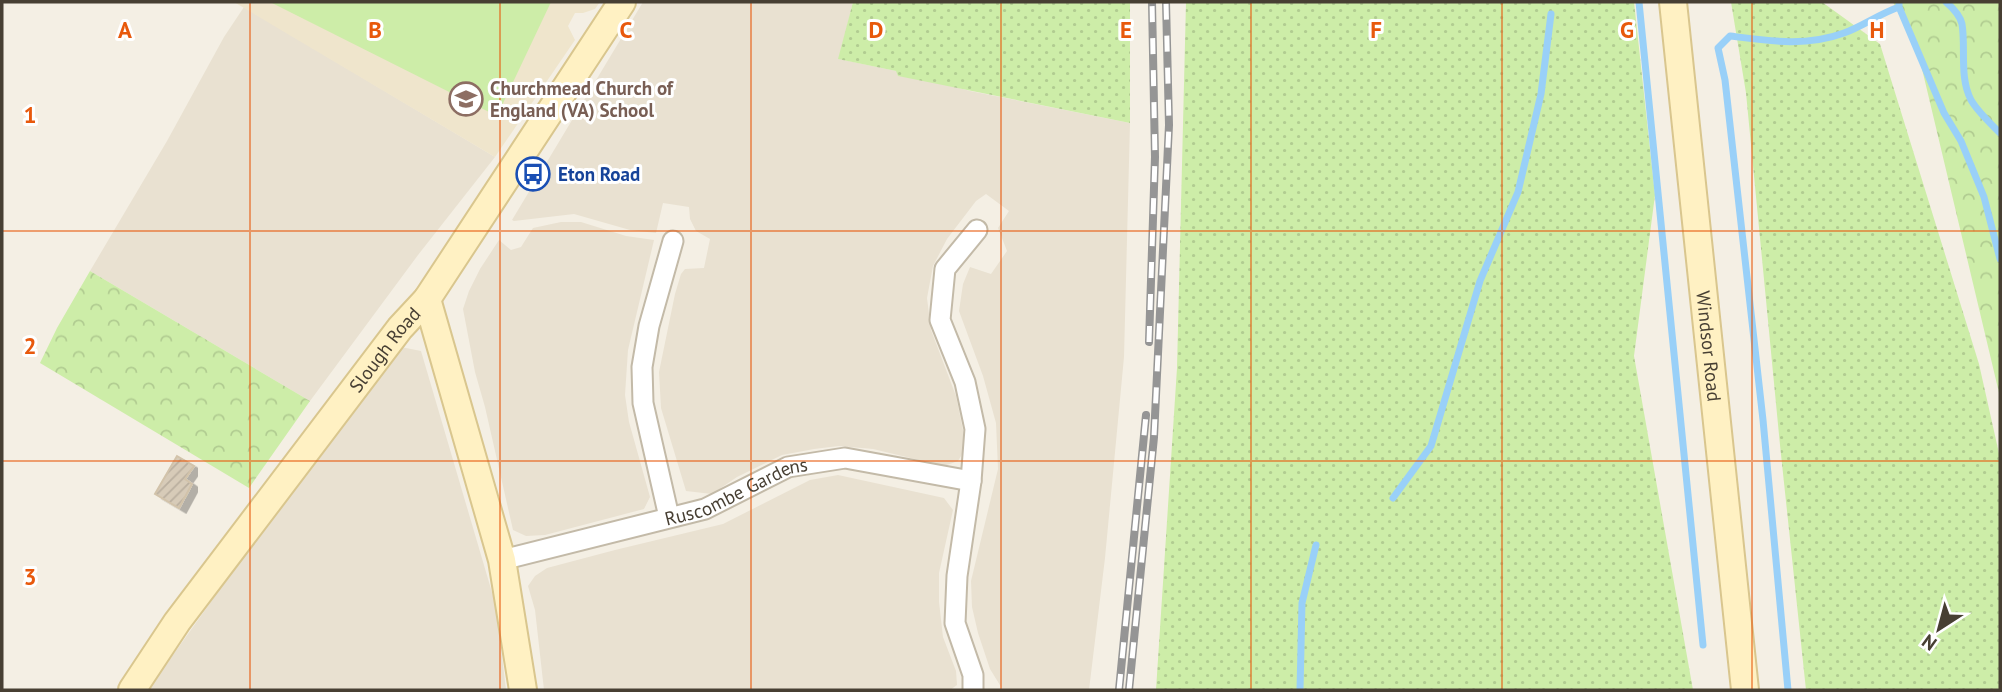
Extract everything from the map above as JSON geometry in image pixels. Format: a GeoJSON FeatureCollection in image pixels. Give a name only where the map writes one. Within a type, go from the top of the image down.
{"type":"FeatureCollection","features":[{"type":"Feature","properties":{"kind":"main road","name":"Slough Road"},"geometry":{"type":"LineString","coordinates":[[132,690],[177,622],[400,328],[426,299],[622,2]]}},
{"type":"Feature","properties":{"kind":"main road","name":"Windsor Road"},"geometry":{"type":"LineString","coordinates":[[1672,2],[1745,690]]}},
{"type":"Feature","properties":{"kind":"main road"},"geometry":{"type":"LineString","coordinates":[[426,299],[502,560],[523,690]]}},
{"type":"Feature","properties":{"kind":"street"},"geometry":{"type":"LineString","coordinates":[[973,690],[973,675],[955,623],[957,576],[971,481],[975,429],[965,382],[940,320],[945,269],[977,230]]}},
{"type":"Feature","properties":{"kind":"street"},"geometry":{"type":"LineString","coordinates":[[669,517],[643,403],[642,367],[649,326],[673,241]]}},
{"type":"Feature","properties":{"kind":"street","name":"Ruscombe Gardens"},"geometry":{"type":"LineString","coordinates":[[502,560],[705,509],[788,467],[845,458],[971,481]]}},
{"type":"Feature","properties":{"kind":"shaded area","name":"Churchmead Church of England (VA) School"},"geometry":{"type":"Polygon","coordinates":[[[234,2],[600,2],[595,9],[575,13],[568,26],[575,40],[495,157],[234,2]]]}},
{"type":"Feature","properties":{"kind":"shaded area"},"geometry":{"type":"Polygon","coordinates":[[[643,2],[853,2],[839,59],[970,91],[1130,123],[1124,357],[1105,558],[1089,690],[1003,690],[990,669],[972,607],[971,581],[998,469],[996,423],[983,376],[959,311],[963,284],[970,267],[991,274],[1007,251],[998,228],[1009,211],[986,194],[976,201],[947,239],[933,266],[927,298],[931,330],[956,396],[964,435],[964,451],[958,461],[944,466],[873,449],[839,446],[782,455],[737,477],[712,494],[686,491],[661,408],[659,372],[681,274],[685,269],[704,268],[710,239],[696,231],[690,219],[689,207],[663,203],[656,233],[630,230],[574,214],[512,220],[643,2]]]}},
{"type":"Feature","properties":{"kind":"shaded area"},"geometry":{"type":"Polygon","coordinates":[[[244,7],[495,157],[418,255],[310,401],[90,271],[167,141],[224,37],[244,7]]]}},
{"type":"Feature","properties":{"kind":"shaded area"},"geometry":{"type":"Polygon","coordinates":[[[561,222],[581,222],[626,236],[654,240],[628,350],[625,395],[629,422],[650,497],[644,509],[545,535],[526,536],[513,530],[475,372],[463,309],[480,269],[499,240],[511,250],[521,247],[533,228],[561,222]]]}},
{"type":"Feature","properties":{"kind":"shaded area"},"geometry":{"type":"Polygon","coordinates":[[[396,346],[421,351],[496,606],[506,690],[148,690],[305,470],[396,346]]]}},
{"type":"Feature","properties":{"kind":"shaded area"},"geometry":{"type":"Polygon","coordinates":[[[838,475],[944,498],[953,510],[939,573],[939,602],[943,637],[956,671],[957,685],[950,690],[544,690],[535,610],[528,586],[535,576],[547,568],[723,524],[810,480],[838,475]]]}},
{"type":"Feature","properties":{"kind":"green space"},"geometry":{"type":"Polygon","coordinates":[[[270,2],[551,2],[497,116],[270,2]]]}},
{"type":"Feature","properties":{"kind":"green space"},"geometry":{"type":"Polygon","coordinates":[[[853,2],[1130,2],[1130,123],[898,76],[896,71],[838,59],[853,2]]]}},
{"type":"Feature","properties":{"kind":"green space"},"geometry":{"type":"Polygon","coordinates":[[[1186,2],[1634,2],[1655,195],[1634,356],[1693,690],[1156,690],[1177,368],[1186,2]]]}},
{"type":"Feature","properties":{"kind":"green space"},"geometry":{"type":"Polygon","coordinates":[[[1731,2],[1822,2],[1880,44],[1979,364],[2000,458],[2000,690],[1806,690],[1746,93],[1731,2]]]}},
{"type":"Feature","properties":{"kind":"green space"},"geometry":{"type":"Polygon","coordinates":[[[1893,2],[2000,2],[2000,397],[1918,52],[1893,2]]]}},
{"type":"Feature","properties":{"kind":"green space"},"geometry":{"type":"Polygon","coordinates":[[[90,271],[310,401],[249,488],[40,363],[90,271]]]}},
{"type":"Feature","properties":{"kind":"building"},"geometry":{"type":"Polygon","coordinates":[[[177,456],[194,466],[185,479],[192,484],[179,508],[155,494],[177,456]]]}},
{"type":"Feature","properties":{"kind":"waterway"},"geometry":{"type":"LineString","coordinates":[[1639,2],[1703,645]]}},
{"type":"Feature","properties":{"kind":"waterway"},"geometry":{"type":"LineString","coordinates":[[1899,2],[1944,113],[1961,141],[1984,197],[2000,259]]}},
{"type":"Feature","properties":{"kind":"waterway"},"geometry":{"type":"LineString","coordinates":[[1946,2],[1956,12],[1962,24],[1967,91],[1977,109],[2000,133]]}},
{"type":"Feature","properties":{"kind":"waterway"},"geometry":{"type":"LineString","coordinates":[[1788,690],[1763,420],[1725,80],[1718,48],[1730,36],[1787,42],[1830,37],[1899,7]]}},
{"type":"Feature","properties":{"kind":"waterway"},"geometry":{"type":"LineString","coordinates":[[1393,498],[1431,446],[1480,281],[1518,192],[1541,94],[1551,14]]}},
{"type":"Feature","properties":{"kind":"waterway"},"geometry":{"type":"LineString","coordinates":[[1300,690],[1302,603],[1316,545]]}},
{"type":"Feature","properties":{"kind":"railway"},"geometry":{"type":"LineString","coordinates":[[1149,342],[1155,157],[1152,2]]}},
{"type":"Feature","properties":{"kind":"railway"},"geometry":{"type":"LineString","coordinates":[[1129,690],[1154,437],[1169,125],[1166,2]]}},
{"type":"Feature","properties":{"kind":"railway"},"geometry":{"type":"LineString","coordinates":[[1119,690],[1146,415]]}},
{"type":"Feature","properties":{"kind":"place","name":"Churchmead Church of England (VA) School"},"geometry":{"type":"Point","coordinates":[466,99]}},
{"type":"Feature","properties":{"kind":"place","name":"Eton Road"},"geometry":{"type":"Point","coordinates":[533,174]}}]}
